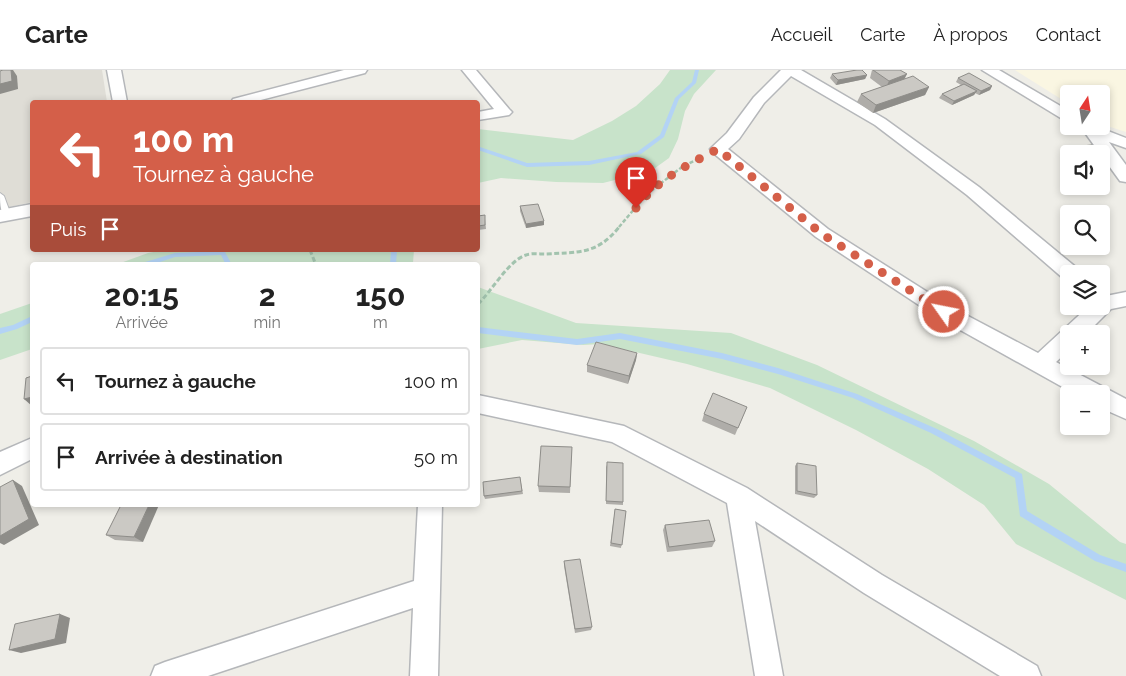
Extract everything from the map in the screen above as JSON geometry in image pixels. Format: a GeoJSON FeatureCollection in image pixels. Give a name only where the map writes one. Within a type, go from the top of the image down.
{"type":"FeatureCollection","features":[{"type":"Feature","properties":{"kind":"street"},"geometry":{"type":"LineString","coordinates":[[114,70],[120,100]]}},
{"type":"Feature","properties":{"kind":"street"},"geometry":{"type":"LineString","coordinates":[[246,100],[360,70]]}},
{"type":"Feature","properties":{"kind":"street"},"geometry":{"type":"LineString","coordinates":[[470,70],[504,112],[480,116]]}},
{"type":"Feature","properties":{"kind":"street"},"geometry":{"type":"LineString","coordinates":[[1060,265],[973,191],[880,122],[790,70],[759,100],[733,136],[718,149],[822,234],[944,312],[1078,385]]}},
{"type":"Feature","properties":{"kind":"street"},"geometry":{"type":"LineString","coordinates":[[989,70],[1060,112]]}},
{"type":"Feature","properties":{"kind":"street"},"geometry":{"type":"LineString","coordinates":[[1094,135],[1126,178]]}},
{"type":"Feature","properties":{"kind":"street"},"geometry":{"type":"LineString","coordinates":[[1105,135],[1126,143]]}},
{"type":"Feature","properties":{"kind":"street"},"geometry":{"type":"LineString","coordinates":[[3,216],[30,210]]}},
{"type":"Feature","properties":{"kind":"street"},"geometry":{"type":"LineString","coordinates":[[1110,300],[1126,298]]}},
{"type":"Feature","properties":{"kind":"street"},"geometry":{"type":"LineString","coordinates":[[1081,325],[1090,315]]}},
{"type":"Feature","properties":{"kind":"street"},"geometry":{"type":"LineString","coordinates":[[1039,365],[1060,345]]}},
{"type":"Feature","properties":{"kind":"street"},"geometry":{"type":"LineString","coordinates":[[1110,402],[1126,410]]}},
{"type":"Feature","properties":{"kind":"street"},"geometry":{"type":"LineString","coordinates":[[480,404],[616,433],[738,496],[873,584],[1027,676]]}},
{"type":"Feature","properties":{"kind":"street"},"geometry":{"type":"LineString","coordinates":[[0,464],[30,449]]}},
{"type":"Feature","properties":{"kind":"street"},"geometry":{"type":"LineString","coordinates":[[738,496],[769,676]]}},
{"type":"Feature","properties":{"kind":"street"},"geometry":{"type":"LineString","coordinates":[[424,676],[430,507]]}},
{"type":"Feature","properties":{"kind":"street"},"geometry":{"type":"LineString","coordinates":[[165,676],[426,590]]}},
{"type":"Feature","properties":{"kind":"lane"},"geometry":{"type":"LineString","coordinates":[[0,196],[3,216]]}},
{"type":"Feature","properties":{"kind":"path"},"geometry":{"type":"LineString","coordinates":[[480,302],[488,295],[500,275],[525,255],[589,251],[613,235],[647,194],[682,167],[718,149]]}},
{"type":"Feature","properties":{"kind":"shaded area"},"geometry":{"type":"Polygon","coordinates":[[[0,70],[102,70],[107,100],[30,100],[30,202],[0,209],[0,70]]]}},
{"type":"Feature","properties":{"kind":"shaded area"},"geometry":{"type":"Polygon","coordinates":[[[1015,70],[1126,70],[1126,132],[1110,127],[1110,85],[1060,85],[1060,98],[1015,70]]]}},
{"type":"Feature","properties":{"kind":"green space"},"geometry":{"type":"Polygon","coordinates":[[[670,70],[716,70],[694,94],[685,111],[678,139],[669,158],[651,171],[603,183],[501,178],[480,183],[480,129],[573,140],[612,121],[636,106],[660,84],[670,70]]]}},
{"type":"Feature","properties":{"kind":"green space"},"geometry":{"type":"Polygon","coordinates":[[[414,252],[413,262],[123,262],[148,253],[414,252]]]}},
{"type":"Feature","properties":{"kind":"green space"},"geometry":{"type":"Polygon","coordinates":[[[480,288],[576,323],[731,333],[817,365],[974,441],[1049,484],[1120,542],[1126,544],[1126,600],[1016,544],[984,505],[928,469],[856,430],[770,388],[687,364],[601,344],[583,345],[522,340],[480,349],[480,288]]]}},
{"type":"Feature","properties":{"kind":"green space"},"geometry":{"type":"Polygon","coordinates":[[[30,304],[30,350],[0,360],[0,314],[30,304]]]}},
{"type":"Feature","properties":{"kind":"building"},"geometry":{"type":"Polygon","coordinates":[[[11,70],[12,81],[0,84],[0,71],[11,70]]]}},
{"type":"Feature","properties":{"kind":"building"},"geometry":{"type":"Polygon","coordinates":[[[862,70],[867,75],[838,80],[832,74],[862,70]]]}},
{"type":"Feature","properties":{"kind":"building"},"geometry":{"type":"Polygon","coordinates":[[[873,70],[900,70],[907,74],[889,81],[873,70]]]}},
{"type":"Feature","properties":{"kind":"building"},"geometry":{"type":"Polygon","coordinates":[[[969,73],[992,86],[981,91],[958,78],[969,73]]]}},
{"type":"Feature","properties":{"kind":"building"},"geometry":{"type":"Polygon","coordinates":[[[913,76],[929,87],[876,105],[861,94],[913,76]]]}},
{"type":"Feature","properties":{"kind":"building"},"geometry":{"type":"Polygon","coordinates":[[[964,84],[977,91],[954,101],[942,94],[964,84]]]}},
{"type":"Feature","properties":{"kind":"building"},"geometry":{"type":"Polygon","coordinates":[[[538,204],[544,221],[526,224],[520,206],[538,204]]]}},
{"type":"Feature","properties":{"kind":"building"},"geometry":{"type":"Polygon","coordinates":[[[485,215],[485,225],[480,226],[480,216],[485,215]]]}},
{"type":"Feature","properties":{"kind":"building"},"geometry":{"type":"Polygon","coordinates":[[[596,342],[637,353],[629,376],[587,365],[596,342]]]}},
{"type":"Feature","properties":{"kind":"building"},"geometry":{"type":"Polygon","coordinates":[[[30,377],[30,398],[24,399],[26,378],[30,377]]]}},
{"type":"Feature","properties":{"kind":"building"},"geometry":{"type":"Polygon","coordinates":[[[713,393],[747,407],[738,428],[704,414],[713,393]]]}},
{"type":"Feature","properties":{"kind":"building"},"geometry":{"type":"Polygon","coordinates":[[[541,446],[572,447],[570,487],[538,486],[541,446]]]}},
{"type":"Feature","properties":{"kind":"building"},"geometry":{"type":"Polygon","coordinates":[[[607,462],[623,463],[623,502],[606,501],[607,462]]]}},
{"type":"Feature","properties":{"kind":"building"},"geometry":{"type":"Polygon","coordinates":[[[797,463],[816,466],[817,495],[797,491],[797,463]]]}},
{"type":"Feature","properties":{"kind":"building"},"geometry":{"type":"Polygon","coordinates":[[[520,477],[522,491],[484,496],[483,482],[520,477]]]}},
{"type":"Feature","properties":{"kind":"building"},"geometry":{"type":"Polygon","coordinates":[[[13,480],[29,519],[0,536],[0,487],[13,480]]]}},
{"type":"Feature","properties":{"kind":"building"},"geometry":{"type":"Polygon","coordinates":[[[120,507],[148,507],[134,537],[106,535],[120,507]]]}},
{"type":"Feature","properties":{"kind":"building"},"geometry":{"type":"Polygon","coordinates":[[[615,509],[626,511],[622,545],[611,543],[615,509]]]}},
{"type":"Feature","properties":{"kind":"building"},"geometry":{"type":"Polygon","coordinates":[[[709,520],[715,541],[669,547],[665,525],[709,520]]]}},
{"type":"Feature","properties":{"kind":"building"},"geometry":{"type":"Polygon","coordinates":[[[580,559],[592,627],[575,629],[564,561],[580,559]]]}},
{"type":"Feature","properties":{"kind":"building"},"geometry":{"type":"Polygon","coordinates":[[[60,614],[55,639],[9,650],[15,624],[60,614]]]}},
{"type":"Feature","properties":{"kind":"waterway"},"geometry":{"type":"LineString","coordinates":[[480,149],[527,165],[589,163],[639,153],[662,136],[677,98],[694,82],[697,70]]}},
{"type":"Feature","properties":{"kind":"waterway"},"geometry":{"type":"LineString","coordinates":[[393,262],[394,252]]}},
{"type":"Feature","properties":{"kind":"waterway"},"geometry":{"type":"LineString","coordinates":[[153,262],[175,255],[223,253],[228,262]]}},
{"type":"Feature","properties":{"kind":"waterway"},"geometry":{"type":"LineString","coordinates":[[0,331],[30,320]]}},
{"type":"Feature","properties":{"kind":"waterway"},"geometry":{"type":"LineString","coordinates":[[480,330],[577,342],[620,336],[722,356],[778,371],[855,396],[934,431],[1019,476],[1023,513],[1098,558],[1126,568]]}},
{"type":"Feature","properties":{"kind":"route"},"geometry":{"type":"LineString","coordinates":[[636,208],[647,194],[682,167],[718,149],[822,234],[944,312]]}}]}
